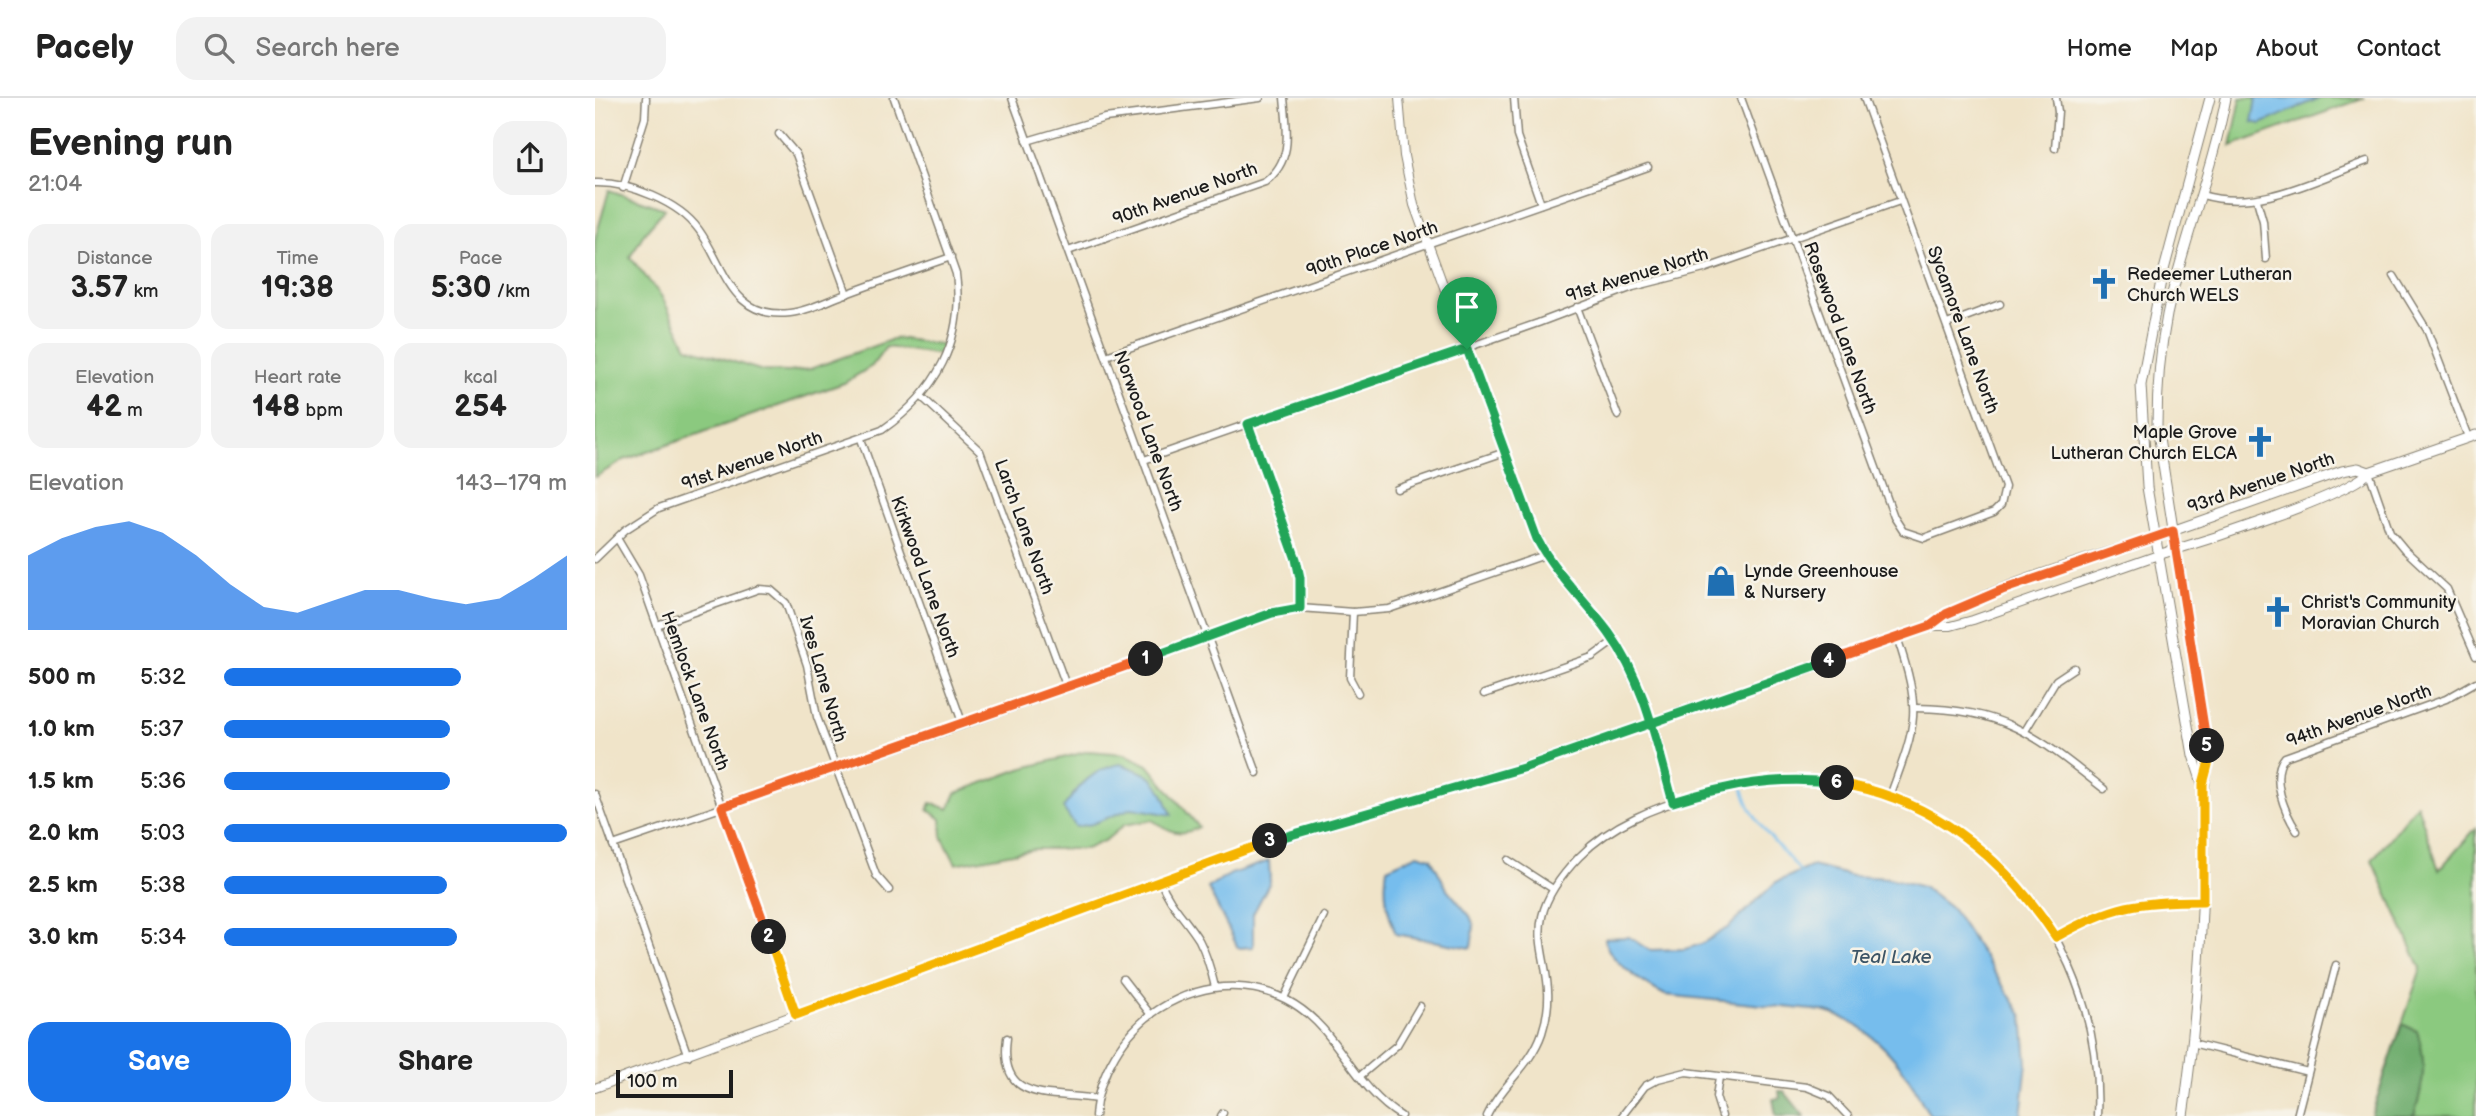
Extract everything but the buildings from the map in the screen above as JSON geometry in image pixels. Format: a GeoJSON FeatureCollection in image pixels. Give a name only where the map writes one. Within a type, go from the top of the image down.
{"type":"FeatureCollection","features":[{"type":"Feature","properties":{"kind":"main road"},"geometry":{"type":"LineString","coordinates":[[2203,784],[2193,755],[2158,536],[2147,487],[2141,385],[2161,281],[2210,98]]}},
{"type":"Feature","properties":{"kind":"main road"},"geometry":{"type":"LineString","coordinates":[[2183,1116],[2192,1043],[2203,901],[2203,784],[2209,761],[2157,426],[2157,388],[2168,313],[2226,98]]}},
{"type":"Feature","properties":{"kind":"main road","name":"93rd Avenue North"},"geometry":{"type":"LineString","coordinates":[[2161,554],[2356,484],[2369,472],[2472,436]]}},
{"type":"Feature","properties":{"kind":"main road","name":"93rd Avenue North"},"geometry":{"type":"LineString","coordinates":[[2158,536],[2342,471],[2358,468],[2369,472]]}},
{"type":"Feature","properties":{"kind":"street"},"geometry":{"type":"LineString","coordinates":[[623,188],[645,118],[646,98]]}},
{"type":"Feature","properties":{"kind":"street","name":"91st Avenue North"},"geometry":{"type":"LineString","coordinates":[[595,559],[640,518],[861,439],[896,420],[922,397],[947,358],[955,333],[958,291],[951,257],[894,98]]}},
{"type":"Feature","properties":{"kind":"street","name":"Norwood Lane North"},"geometry":{"type":"LineString","coordinates":[[1012,98],[1258,772]]}},
{"type":"Feature","properties":{"kind":"street"},"geometry":{"type":"LineString","coordinates":[[1027,141],[1105,118],[1260,98]]}},
{"type":"Feature","properties":{"kind":"street","name":"90th Avenue North"},"geometry":{"type":"LineString","coordinates":[[1068,251],[1265,182],[1274,175],[1285,157],[1284,98]]}},
{"type":"Feature","properties":{"kind":"street"},"geometry":{"type":"LineString","coordinates":[[1399,98],[1407,180],[1545,555],[1614,641],[1638,687],[1673,802]]}},
{"type":"Feature","properties":{"kind":"street"},"geometry":{"type":"LineString","coordinates":[[1514,98],[1517,136],[1541,204]]}},
{"type":"Feature","properties":{"kind":"street","name":"Rosewood Lane North"},"geometry":{"type":"LineString","coordinates":[[1741,98],[1898,524],[1913,537],[1938,534]]}},
{"type":"Feature","properties":{"kind":"street","name":"Sycamore Lane North"},"geometry":{"type":"LineString","coordinates":[[1864,98],[2003,479],[2005,496],[2001,505],[1986,517],[1938,534]]}},
{"type":"Feature","properties":{"kind":"street"},"geometry":{"type":"LineString","coordinates":[[2055,148],[2058,112],[2056,98]]}},
{"type":"Feature","properties":{"kind":"street"},"geometry":{"type":"LineString","coordinates":[[779,134],[796,153],[847,294]]}},
{"type":"Feature","properties":{"kind":"street"},"geometry":{"type":"LineString","coordinates":[[2202,195],[2232,202],[2257,200],[2367,161]]}},
{"type":"Feature","properties":{"kind":"street","name":"90th Place North"},"geometry":{"type":"LineString","coordinates":[[1106,356],[1647,167]]}},
{"type":"Feature","properties":{"kind":"street"},"geometry":{"type":"LineString","coordinates":[[595,183],[623,188],[666,203],[689,219],[703,236],[729,286],[750,305],[777,313],[790,313],[951,257]]}},
{"type":"Feature","properties":{"kind":"street"},"geometry":{"type":"LineString","coordinates":[[2257,200],[2263,221],[2266,259]]}},
{"type":"Feature","properties":{"kind":"street","name":"91st Avenue North"},"geometry":{"type":"LineString","coordinates":[[1144,460],[1467,349],[1633,287],[1687,274],[1900,201]]}},
{"type":"Feature","properties":{"kind":"street"},"geometry":{"type":"LineString","coordinates":[[2394,276],[2427,330],[2472,436]]}},
{"type":"Feature","properties":{"kind":"street"},"geometry":{"type":"LineString","coordinates":[[1947,324],[2000,304]]}},
{"type":"Feature","properties":{"kind":"street"},"geometry":{"type":"LineString","coordinates":[[1577,307],[1618,416]]}},
{"type":"Feature","properties":{"kind":"street","name":"Larch Lane North"},"geometry":{"type":"LineString","coordinates":[[922,397],[980,451],[1067,688]]}},
{"type":"Feature","properties":{"kind":"street"},"geometry":{"type":"LineString","coordinates":[[1248,424],[1296,559],[1300,578],[1300,608]]}},
{"type":"Feature","properties":{"kind":"street","name":"Kirkwood Lane North"},"geometry":{"type":"LineString","coordinates":[[861,439],[963,725]]}},
{"type":"Feature","properties":{"kind":"street"},"geometry":{"type":"LineString","coordinates":[[1397,489],[1505,452]]}},
{"type":"Feature","properties":{"kind":"street"},"geometry":{"type":"LineString","coordinates":[[2369,472],[2390,532],[2397,542],[2447,589],[2476,656]]}},
{"type":"Feature","properties":{"kind":"street","name":"93rd Avenue North"},"geometry":{"type":"LineString","coordinates":[[595,1088],[1160,880],[1285,837],[1523,768],[1930,626],[1946,614],[2002,590],[2158,536]]}},
{"type":"Feature","properties":{"kind":"street","name":"Hemlock Lane North"},"geometry":{"type":"LineString","coordinates":[[617,538],[635,565],[796,1015]]}},
{"type":"Feature","properties":{"kind":"street","name":"93rd Avenue North"},"geometry":{"type":"LineString","coordinates":[[1930,626],[1951,626],[1973,620],[2161,554]]}},
{"type":"Feature","properties":{"kind":"street"},"geometry":{"type":"LineString","coordinates":[[613,845],[963,725],[1280,611],[1300,608],[1353,612],[1389,610],[1545,555]]}},
{"type":"Feature","properties":{"kind":"street","name":"Ives Lane North"},"geometry":{"type":"LineString","coordinates":[[657,625],[759,589],[777,593],[786,603],[802,649],[817,717],[876,874],[889,890]]}},
{"type":"Feature","properties":{"kind":"street"},"geometry":{"type":"LineString","coordinates":[[1353,612],[1350,678],[1358,693]]}},
{"type":"Feature","properties":{"kind":"street"},"geometry":{"type":"LineString","coordinates":[[1890,796],[1910,743],[1915,708],[1910,675],[1897,637]]}},
{"type":"Feature","properties":{"kind":"street"},"geometry":{"type":"LineString","coordinates":[[1484,694],[1592,657],[1614,641]]}},
{"type":"Feature","properties":{"kind":"street"},"geometry":{"type":"LineString","coordinates":[[2025,731],[2056,680],[2074,668]]}},
{"type":"Feature","properties":{"kind":"street","name":"94th Avenue North"},"geometry":{"type":"LineString","coordinates":[[2297,831],[2285,815],[2279,775],[2285,757],[2454,696],[2476,682]]}},
{"type":"Feature","properties":{"kind":"street"},"geometry":{"type":"LineString","coordinates":[[1915,708],[1965,710],[1989,716],[2025,731],[2103,789]]}},
{"type":"Feature","properties":{"kind":"street"},"geometry":{"type":"LineString","coordinates":[[1487,1116],[1496,1099],[1527,1064],[1543,1030],[1547,993],[1538,939],[1539,922],[1553,889],[1580,856],[1605,835],[1639,815],[1673,802],[1739,784],[1790,779],[1840,783],[1890,796],[1942,820],[1994,859],[2017,883],[2056,937],[2076,981],[2089,1022],[2097,1076],[2097,1116]]}},
{"type":"Feature","properties":{"kind":"street"},"geometry":{"type":"LineString","coordinates":[[595,794],[688,1056]]}},
{"type":"Feature","properties":{"kind":"street"},"geometry":{"type":"LineString","coordinates":[[1508,860],[1553,889]]}},
{"type":"Feature","properties":{"kind":"street"},"geometry":{"type":"LineString","coordinates":[[1160,880],[1170,903],[1203,948],[1215,986]]}},
{"type":"Feature","properties":{"kind":"street"},"geometry":{"type":"LineString","coordinates":[[2056,937],[2121,906],[2143,902],[2203,901]]}},
{"type":"Feature","properties":{"kind":"street"},"geometry":{"type":"LineString","coordinates":[[1284,998],[1324,916]]}},
{"type":"Feature","properties":{"kind":"street"},"geometry":{"type":"LineString","coordinates":[[2297,1116],[2336,965]]}},
{"type":"Feature","properties":{"kind":"street"},"geometry":{"type":"LineString","coordinates":[[1123,979],[1151,1014]]}},
{"type":"Feature","properties":{"kind":"street"},"geometry":{"type":"LineString","coordinates":[[1095,1116],[1097,1099],[1107,1071],[1123,1043],[1151,1014],[1181,998],[1215,986],[1247,987],[1284,998],[1322,1029],[1381,1101],[1402,1116]]}},
{"type":"Feature","properties":{"kind":"street"},"geometry":{"type":"LineString","coordinates":[[1360,1076],[1397,1045],[1420,1006]]}},
{"type":"Feature","properties":{"kind":"street"},"geometry":{"type":"LineString","coordinates":[[1007,1038],[1008,1070],[1022,1087],[1044,1094],[1097,1099]]}},
{"type":"Feature","properties":{"kind":"street"},"geometry":{"type":"LineString","coordinates":[[2192,1043],[2308,1072]]}},
{"type":"Feature","properties":{"kind":"street"},"geometry":{"type":"LineString","coordinates":[[1622,1116],[1634,1097],[1658,1079],[1686,1072],[1807,1087],[1829,1096],[1848,1116]]}},
{"type":"Feature","properties":{"kind":"street"},"geometry":{"type":"LineString","coordinates":[[1719,1077],[1716,1097],[1722,1116]]}},
{"type":"Feature","properties":{"kind":"green space"},"geometry":{"type":"Polygon","coordinates":[[[2241,98],[2365,98],[2231,146],[2241,98]]]}},
{"type":"Feature","properties":{"kind":"green space"},"geometry":{"type":"Polygon","coordinates":[[[609,190],[665,209],[645,232],[630,257],[662,297],[687,347],[763,371],[788,372],[810,369],[896,338],[946,345],[942,355],[886,347],[872,366],[844,383],[624,460],[595,477],[595,240],[609,190]]]}},
{"type":"Feature","properties":{"kind":"green space"},"geometry":{"type":"Polygon","coordinates":[[[1089,751],[1125,754],[1148,765],[1199,827],[1180,833],[1152,820],[1124,825],[1106,840],[1086,849],[1034,849],[956,864],[942,837],[941,819],[928,810],[931,803],[949,809],[956,793],[1020,769],[1089,751]]]}},
{"type":"Feature","properties":{"kind":"green space"},"geometry":{"type":"Polygon","coordinates":[[[2417,804],[2439,870],[2476,828],[2476,1116],[2371,1116],[2421,968],[2372,860],[2417,804]]]}},
{"type":"Feature","properties":{"kind":"green space"},"geometry":{"type":"Polygon","coordinates":[[[2402,1024],[2417,1031],[2422,1052],[2421,1092],[2415,1113],[2413,1116],[2371,1116],[2402,1024]]]}},
{"type":"Feature","properties":{"kind":"green space"},"geometry":{"type":"Polygon","coordinates":[[[1779,1091],[1784,1091],[1804,1116],[1776,1116],[1773,1099],[1780,1098],[1779,1091]]]}},
{"type":"Feature","properties":{"kind":"water"},"geometry":{"type":"Polygon","coordinates":[[[2256,98],[2320,98],[2261,124],[2252,122],[2256,98]]]}},
{"type":"Feature","properties":{"kind":"water"},"geometry":{"type":"Polygon","coordinates":[[[1120,764],[1142,772],[1155,781],[1172,815],[1132,808],[1092,824],[1076,827],[1063,808],[1094,774],[1120,764]]]}},
{"type":"Feature","properties":{"kind":"water"},"geometry":{"type":"Polygon","coordinates":[[[1418,854],[1431,858],[1447,889],[1470,916],[1474,926],[1471,948],[1396,934],[1387,901],[1387,868],[1418,854]]]}},
{"type":"Feature","properties":{"kind":"water"},"geometry":{"type":"Polygon","coordinates":[[[1269,861],[1270,882],[1253,914],[1253,947],[1238,948],[1208,888],[1231,874],[1269,861]]]}},
{"type":"Feature","properties":{"kind":"water","name":"Teal Lake"},"geometry":{"type":"Polygon","coordinates":[[[1812,866],[1852,876],[1889,878],[1923,887],[1953,910],[2023,1016],[2027,1062],[2021,1116],[1931,1116],[1906,1074],[1887,1050],[1863,1030],[1837,1015],[1822,1011],[1665,995],[1628,971],[1607,946],[1605,938],[1629,937],[1649,950],[1685,949],[1701,944],[1729,927],[1776,882],[1812,866]]]}},
{"type":"Feature","properties":{"kind":"waterway"},"geometry":{"type":"LineString","coordinates":[[1743,789],[1759,823],[1800,871]]}},
{"type":"Feature","properties":{"kind":"place","name":"Redeemer Lutheran Church WELS"},"geometry":{"type":"Point","coordinates":[2104,284]}},
{"type":"Feature","properties":{"kind":"place","name":"Maple Grove Lutheran Church ELCA"},"geometry":{"type":"Point","coordinates":[2260,442]}},
{"type":"Feature","properties":{"kind":"place","name":"Lynde Greenhouse & Nursery"},"geometry":{"type":"Point","coordinates":[1721,581]}},
{"type":"Feature","properties":{"kind":"place","name":"Christ's Community Moravian Church"},"geometry":{"type":"Point","coordinates":[2278,612]}},
{"type":"Feature","properties":{"kind":"route"},"geometry":{"type":"LineString","coordinates":[[1467,349],[1248,424],[1296,559],[1300,578],[1300,608],[1272,613],[963,725],[722,807],[796,1015],[1242,851],[1523,768],[1651,723],[1930,626],[1946,614],[2002,590],[2173,531],[2209,761],[2203,784],[2203,901],[2143,902],[2121,906],[2082,922],[2056,937],[2017,883],[1994,859],[1942,820],[1890,796],[1840,783],[1790,779],[1739,784],[1673,802],[1651,723],[1638,687],[1608,632],[1545,555],[1529,520],[1467,349]]}}]}
